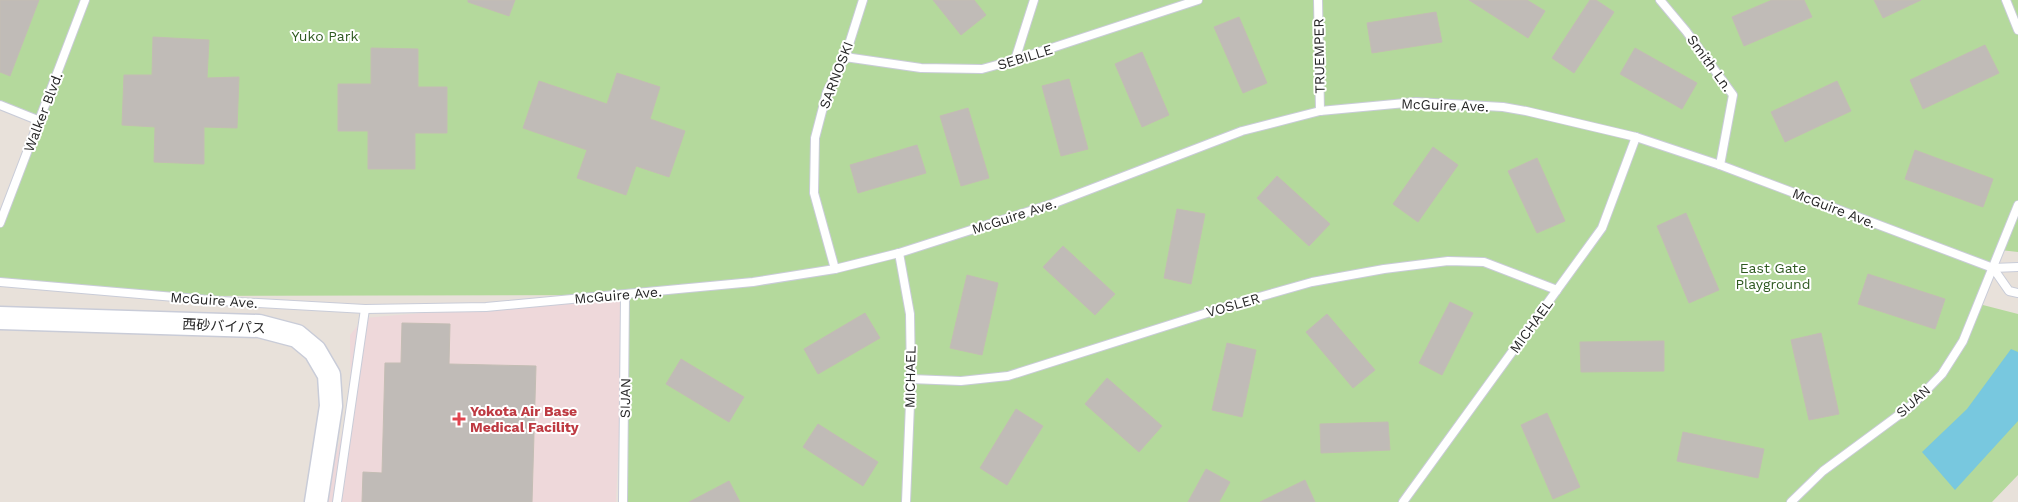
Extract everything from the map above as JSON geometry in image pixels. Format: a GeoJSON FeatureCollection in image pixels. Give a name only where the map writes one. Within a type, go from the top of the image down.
{"type":"FeatureCollection","features":[{"type":"Feature","properties":{"kind":"street","name":"西砂バイパス"},"geometry":{"type":"LineString","coordinates":[[0,318],[259,326],[297,336],[315,351],[328,375],[331,406],[316,502]]}},
{"type":"Feature","properties":{"kind":"lane","name":"Walker Blvd."},"geometry":{"type":"LineString","coordinates":[[0,223],[85,0]]}},
{"type":"Feature","properties":{"kind":"lane","name":"SARNOSKI"},"geometry":{"type":"LineString","coordinates":[[835,269],[814,193],[815,138],[827,92],[845,56],[863,0]]}},
{"type":"Feature","properties":{"kind":"lane"},"geometry":{"type":"LineString","coordinates":[[1015,60],[1034,0]]}},
{"type":"Feature","properties":{"kind":"lane","name":"SEBILLE"},"geometry":{"type":"LineString","coordinates":[[845,56],[921,68],[982,69],[1198,0]]}},
{"type":"Feature","properties":{"kind":"lane","name":"TRUEMPER"},"geometry":{"type":"LineString","coordinates":[[1318,0],[1320,111]]}},
{"type":"Feature","properties":{"kind":"lane","name":"Smith Ln."},"geometry":{"type":"LineString","coordinates":[[1660,0],[1686,31],[1733,95],[1720,165]]}},
{"type":"Feature","properties":{"kind":"lane"},"geometry":{"type":"LineString","coordinates":[[2006,0],[2018,30]]}},
{"type":"Feature","properties":{"kind":"lane","name":"McGuire Ave."},"geometry":{"type":"LineString","coordinates":[[0,282],[221,301],[365,309],[486,307],[753,282],[835,269],[900,253],[1052,204],[1242,131],[1320,111],[1416,102],[1464,104],[1526,111],[1636,137],[1720,165],[1993,268],[2018,266]]}},
{"type":"Feature","properties":{"kind":"lane"},"geometry":{"type":"LineString","coordinates":[[0,105],[40,121]]}},
{"type":"Feature","properties":{"kind":"lane","name":"MICHAEL"},"geometry":{"type":"LineString","coordinates":[[1403,502],[1602,228],[1636,137]]}},
{"type":"Feature","properties":{"kind":"lane","name":"SIJAN"},"geometry":{"type":"LineString","coordinates":[[1791,502],[1823,471],[1911,406],[1942,374],[1963,341],[2018,205]]}},
{"type":"Feature","properties":{"kind":"lane","name":"MICHAEL"},"geometry":{"type":"LineString","coordinates":[[900,253],[910,314],[911,379],[906,502]]}},
{"type":"Feature","properties":{"kind":"lane","name":"VOSLER"},"geometry":{"type":"LineString","coordinates":[[911,379],[961,381],[1008,376],[1252,299],[1312,282],[1384,269],[1448,261],[1484,262],[1557,290]]}},
{"type":"Feature","properties":{"kind":"lane"},"geometry":{"type":"LineString","coordinates":[[1993,268],[2009,290],[2018,294]]}},
{"type":"Feature","properties":{"kind":"lane","name":"SIJAN"},"geometry":{"type":"LineString","coordinates":[[623,502],[625,295]]}},
{"type":"Feature","properties":{"kind":"lane"},"geometry":{"type":"LineString","coordinates":[[337,502],[365,309]]}},
{"type":"Feature","properties":{"kind":"shaded area"},"geometry":{"type":"Polygon","coordinates":[[[625,295],[616,502],[322,502],[351,403],[350,335],[364,318],[625,295]]]}},
{"type":"Feature","properties":{"kind":"green space"},"geometry":{"type":"Polygon","coordinates":[[[0,0],[2018,0],[2018,252],[2000,250],[1979,304],[2018,314],[2018,475],[1992,502],[621,502],[625,295],[196,296],[0,282],[0,223],[40,119],[0,103],[0,0]]]}},
{"type":"Feature","properties":{"kind":"water"},"geometry":{"type":"Polygon","coordinates":[[[2011,349],[2018,352],[2018,421],[1955,490],[1922,452],[1967,409],[2011,349]]]}},
{"type":"Feature","properties":{"kind":"building"},"geometry":{"type":"Polygon","coordinates":[[[0,0],[39,0],[10,76],[0,72],[0,0]]]}},
{"type":"Feature","properties":{"kind":"building"},"geometry":{"type":"Polygon","coordinates":[[[468,0],[515,0],[509,16],[468,2],[468,0]]]}},
{"type":"Feature","properties":{"kind":"building"},"geometry":{"type":"Polygon","coordinates":[[[933,0],[974,0],[986,15],[961,35],[933,0]]]}},
{"type":"Feature","properties":{"kind":"building"},"geometry":{"type":"Polygon","coordinates":[[[1469,0],[1527,0],[1545,11],[1528,38],[1469,0]]]}},
{"type":"Feature","properties":{"kind":"building"},"geometry":{"type":"Polygon","coordinates":[[[1590,0],[1596,0],[1614,12],[1574,73],[1552,58],[1590,0]]]}},
{"type":"Feature","properties":{"kind":"building"},"geometry":{"type":"Polygon","coordinates":[[[1772,0],[1804,0],[1812,17],[1744,46],[1732,17],[1772,0]]]}},
{"type":"Feature","properties":{"kind":"building"},"geometry":{"type":"Polygon","coordinates":[[[1874,0],[1921,0],[1883,18],[1874,0]]]}},
{"type":"Feature","properties":{"kind":"building"},"geometry":{"type":"Polygon","coordinates":[[[1436,12],[1442,42],[1372,53],[1367,23],[1436,12]]]}},
{"type":"Feature","properties":{"kind":"building"},"geometry":{"type":"Polygon","coordinates":[[[1239,17],[1267,83],[1243,93],[1214,27],[1239,17]]]}},
{"type":"Feature","properties":{"kind":"building"},"geometry":{"type":"Polygon","coordinates":[[[153,37],[209,40],[207,78],[239,77],[237,128],[204,127],[204,164],[154,162],[155,127],[122,125],[124,75],[152,75],[153,37]]]}},
{"type":"Feature","properties":{"kind":"building"},"geometry":{"type":"Polygon","coordinates":[[[1985,45],[1999,73],[1923,109],[1910,80],[1985,45]]]}},
{"type":"Feature","properties":{"kind":"building"},"geometry":{"type":"Polygon","coordinates":[[[371,48],[418,49],[418,87],[447,87],[447,133],[415,133],[415,169],[368,169],[368,131],[338,131],[338,84],[371,84],[371,48]]]}},
{"type":"Feature","properties":{"kind":"building"},"geometry":{"type":"Polygon","coordinates":[[[1635,48],[1697,83],[1682,109],[1620,74],[1635,48]]]}},
{"type":"Feature","properties":{"kind":"building"},"geometry":{"type":"Polygon","coordinates":[[[1142,52],[1169,115],[1142,127],[1115,64],[1142,52]]]}},
{"type":"Feature","properties":{"kind":"building"},"geometry":{"type":"Polygon","coordinates":[[[617,73],[660,87],[650,119],[685,131],[669,177],[636,166],[626,195],[577,178],[587,150],[523,128],[539,81],[607,104],[617,73]]]}},
{"type":"Feature","properties":{"kind":"building"},"geometry":{"type":"Polygon","coordinates":[[[1069,79],[1088,149],[1061,156],[1042,86],[1069,79]]]}},
{"type":"Feature","properties":{"kind":"building"},"geometry":{"type":"Polygon","coordinates":[[[1837,81],[1851,111],[1785,142],[1771,112],[1837,81]]]}},
{"type":"Feature","properties":{"kind":"building"},"geometry":{"type":"Polygon","coordinates":[[[968,108],[989,178],[961,186],[940,116],[968,108]]]}},
{"type":"Feature","properties":{"kind":"building"},"geometry":{"type":"Polygon","coordinates":[[[917,145],[926,173],[858,193],[850,165],[917,145]]]}},
{"type":"Feature","properties":{"kind":"building"},"geometry":{"type":"Polygon","coordinates":[[[1433,147],[1458,165],[1418,222],[1393,204],[1433,147]]]}},
{"type":"Feature","properties":{"kind":"building"},"geometry":{"type":"Polygon","coordinates":[[[1915,150],[1993,179],[1983,207],[1905,179],[1915,150]]]}},
{"type":"Feature","properties":{"kind":"building"},"geometry":{"type":"Polygon","coordinates":[[[1537,158],[1565,221],[1537,233],[1508,171],[1537,158]]]}},
{"type":"Feature","properties":{"kind":"building"},"geometry":{"type":"Polygon","coordinates":[[[1277,176],[1330,224],[1309,246],[1257,198],[1277,176]]]}},
{"type":"Feature","properties":{"kind":"building"},"geometry":{"type":"Polygon","coordinates":[[[1177,209],[1205,214],[1191,284],[1164,278],[1177,209]]]}},
{"type":"Feature","properties":{"kind":"building"},"geometry":{"type":"Polygon","coordinates":[[[1686,213],[1719,290],[1689,303],[1657,226],[1686,213]]]}},
{"type":"Feature","properties":{"kind":"building"},"geometry":{"type":"Polygon","coordinates":[[[1063,246],[1115,294],[1095,315],[1043,267],[1063,246]]]}},
{"type":"Feature","properties":{"kind":"building"},"geometry":{"type":"Polygon","coordinates":[[[1868,274],[1945,299],[1935,329],[1858,304],[1868,274]]]}},
{"type":"Feature","properties":{"kind":"building"},"geometry":{"type":"Polygon","coordinates":[[[967,275],[998,283],[982,355],[950,348],[967,275]]]}},
{"type":"Feature","properties":{"kind":"building"},"geometry":{"type":"Polygon","coordinates":[[[1450,302],[1473,313],[1442,375],[1419,363],[1450,302]]]}},
{"type":"Feature","properties":{"kind":"building"},"geometry":{"type":"Polygon","coordinates":[[[865,313],[880,338],[818,374],[804,349],[865,313]]]}},
{"type":"Feature","properties":{"kind":"building"},"geometry":{"type":"Polygon","coordinates":[[[1327,314],[1375,370],[1353,388],[1306,332],[1327,314]]]}},
{"type":"Feature","properties":{"kind":"building","name":"Yokota Air Base Medical Facility"},"geometry":{"type":"Polygon","coordinates":[[[402,323],[450,324],[449,364],[536,366],[532,502],[362,502],[363,472],[382,473],[385,363],[401,363],[402,323]]]}},
{"type":"Feature","properties":{"kind":"building"},"geometry":{"type":"Polygon","coordinates":[[[1821,333],[1839,414],[1809,420],[1791,340],[1821,333]]]}},
{"type":"Feature","properties":{"kind":"building"},"geometry":{"type":"Polygon","coordinates":[[[1664,341],[1664,371],[1581,372],[1580,342],[1664,341]]]}},
{"type":"Feature","properties":{"kind":"building"},"geometry":{"type":"Polygon","coordinates":[[[1227,343],[1256,350],[1242,417],[1212,410],[1227,343]]]}},
{"type":"Feature","properties":{"kind":"building"},"geometry":{"type":"Polygon","coordinates":[[[681,359],[744,397],[729,422],[666,384],[681,359]]]}},
{"type":"Feature","properties":{"kind":"building"},"geometry":{"type":"Polygon","coordinates":[[[1107,378],[1162,426],[1139,452],[1085,404],[1107,378]]]}},
{"type":"Feature","properties":{"kind":"building"},"geometry":{"type":"Polygon","coordinates":[[[1016,409],[1043,426],[1007,485],[980,468],[1016,409]]]}},
{"type":"Feature","properties":{"kind":"building"},"geometry":{"type":"Polygon","coordinates":[[[1547,413],[1580,487],[1553,499],[1521,425],[1547,413]]]}},
{"type":"Feature","properties":{"kind":"building"},"geometry":{"type":"Polygon","coordinates":[[[1388,422],[1390,450],[1321,453],[1320,424],[1388,422]]]}},
{"type":"Feature","properties":{"kind":"building"},"geometry":{"type":"Polygon","coordinates":[[[818,424],[878,462],[863,486],[803,447],[818,424]]]}},
{"type":"Feature","properties":{"kind":"building"},"geometry":{"type":"Polygon","coordinates":[[[1683,432],[1764,449],[1758,478],[1677,461],[1683,432]]]}},
{"type":"Feature","properties":{"kind":"building"},"geometry":{"type":"Polygon","coordinates":[[[1206,469],[1230,482],[1219,502],[1188,502],[1206,469]]]}},
{"type":"Feature","properties":{"kind":"building"},"geometry":{"type":"Polygon","coordinates":[[[1305,480],[1315,502],[1260,502],[1305,480]]]}},
{"type":"Feature","properties":{"kind":"building"},"geometry":{"type":"Polygon","coordinates":[[[729,481],[740,502],[689,502],[729,481]]]}},
{"type":"Feature","properties":{"kind":"place","name":"Yokota Air Base Medical Facility"},"geometry":{"type":"Point","coordinates":[459,419]}},
{"type":"Feature","properties":{"kind":"park label","name":"Yuko Park"},"geometry":{"type":"Point","coordinates":[325,36]}},
{"type":"Feature","properties":{"kind":"park label","name":"East Gate Playground"},"geometry":{"type":"Point","coordinates":[1773,276]}}]}
